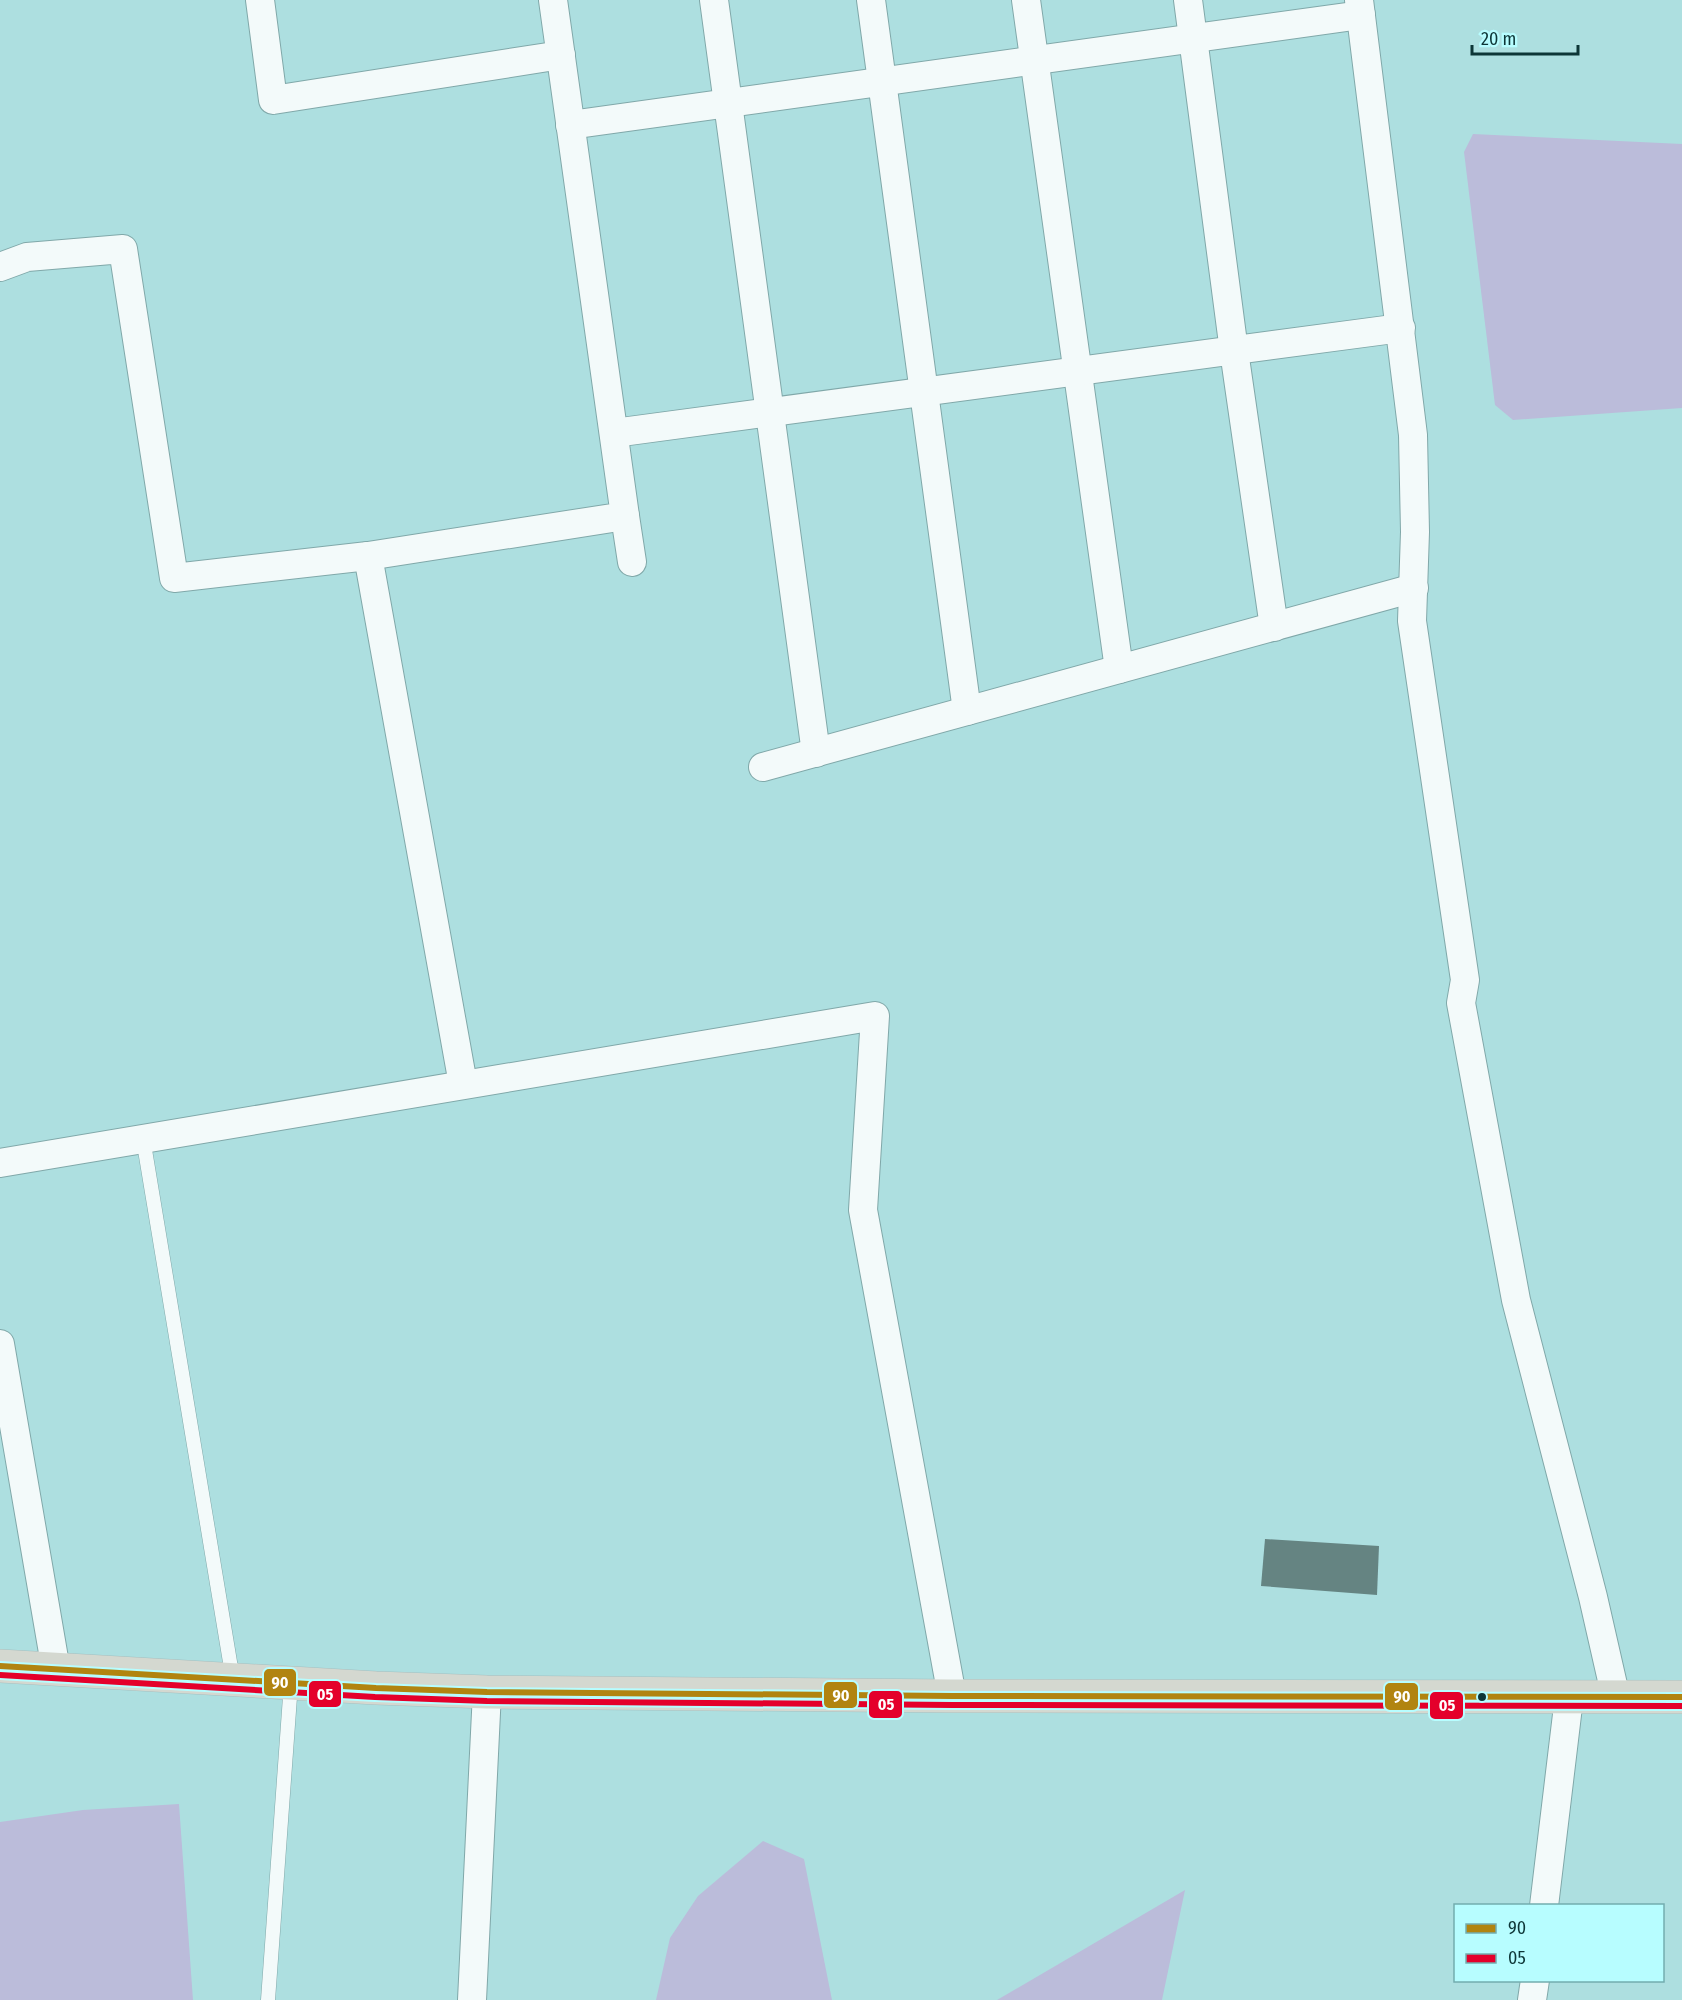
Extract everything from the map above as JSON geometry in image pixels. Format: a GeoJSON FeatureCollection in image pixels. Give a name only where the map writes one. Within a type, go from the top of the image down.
{"type":"FeatureCollection","features":[{"type":"Feature","properties":{"kind":"highway"},"geometry":{"type":"LineString","coordinates":[[0,1666],[487,1692],[952,1696],[1682,1697]]}},
{"type":"Feature","properties":{"kind":"street"},"geometry":{"type":"LineString","coordinates":[[260,0],[273,100],[561,55]]}},
{"type":"Feature","properties":{"kind":"street"},"geometry":{"type":"LineString","coordinates":[[553,0],[632,562]]}},
{"type":"Feature","properties":{"kind":"street"},"geometry":{"type":"LineString","coordinates":[[714,0],[816,753]]}},
{"type":"Feature","properties":{"kind":"street"},"geometry":{"type":"LineString","coordinates":[[871,0],[967,711]]}},
{"type":"Feature","properties":{"kind":"street"},"geometry":{"type":"LineString","coordinates":[[1026,0],[1119,669]]}},
{"type":"Feature","properties":{"kind":"street"},"geometry":{"type":"LineString","coordinates":[[1188,0],[1234,351],[1274,627]]}},
{"type":"Feature","properties":{"kind":"street"},"geometry":{"type":"LineString","coordinates":[[570,124],[1194,38],[1360,8],[1413,435],[1415,532],[1412,621],[1465,980],[1461,1003],[1516,1300],[1593,1596],[1616,1698]]}},
{"type":"Feature","properties":{"kind":"street"},"geometry":{"type":"LineString","coordinates":[[0,267],[27,257],[123,249],[174,578],[368,556],[626,516]]}},
{"type":"Feature","properties":{"kind":"street"},"geometry":{"type":"LineString","coordinates":[[614,433],[1401,328]]}},
{"type":"Feature","properties":{"kind":"street"},"geometry":{"type":"LineString","coordinates":[[368,556],[463,1084]]}},
{"type":"Feature","properties":{"kind":"street"},"geometry":{"type":"LineString","coordinates":[[763,767],[1414,588]]}},
{"type":"Feature","properties":{"kind":"street"},"geometry":{"type":"LineString","coordinates":[[0,1163],[875,1016],[863,1210],[952,1696]]}},
{"type":"Feature","properties":{"kind":"street"},"geometry":{"type":"LineString","coordinates":[[0,1344],[56,1670]]}},
{"type":"Feature","properties":{"kind":"street"},"geometry":{"type":"LineString","coordinates":[[472,2000],[487,1692]]}},
{"type":"Feature","properties":{"kind":"street"},"geometry":{"type":"LineString","coordinates":[[1544,1904],[1569,1698]]}},
{"type":"Feature","properties":{"kind":"street"},"geometry":{"type":"LineString","coordinates":[[1532,2000],[1535,1982]]}},
{"type":"Feature","properties":{"kind":"lane"},"geometry":{"type":"LineString","coordinates":[[143,1138],[233,1680]]}},
{"type":"Feature","properties":{"kind":"lane"},"geometry":{"type":"LineString","coordinates":[[268,2000],[291,1683]]}},
{"type":"Feature","properties":{"kind":"shaded area"},"geometry":{"type":"Polygon","coordinates":[[[1473,134],[1682,144],[1682,408],[1513,420],[1495,405],[1464,152],[1473,134]]]}},
{"type":"Feature","properties":{"kind":"shaded area"},"geometry":{"type":"Polygon","coordinates":[[[179,1804],[193,2000],[0,2000],[0,1822],[83,1810],[179,1804]]]}},
{"type":"Feature","properties":{"kind":"shaded area"},"geometry":{"type":"Polygon","coordinates":[[[763,1841],[804,1859],[832,2000],[656,2000],[670,1938],[698,1896],[763,1841]]]}},
{"type":"Feature","properties":{"kind":"shaded area"},"geometry":{"type":"Polygon","coordinates":[[[1185,1890],[1162,2000],[997,2000],[1185,1890]]]}},
{"type":"Feature","properties":{"kind":"building"},"geometry":{"type":"Polygon","coordinates":[[[1265,1539],[1379,1546],[1377,1595],[1261,1586],[1265,1539]]]}},
{"type":"Feature","properties":{"kind":"transit line","name":"90"},"geometry":{"type":"LineString","coordinates":[[0,1666],[376,1688],[487,1692],[952,1696],[1682,1697]]}},
{"type":"Feature","properties":{"kind":"transit line","name":"05"},"geometry":{"type":"LineString","coordinates":[[0,1675],[375,1697],[487,1701],[952,1705],[1682,1706]]}}]}
